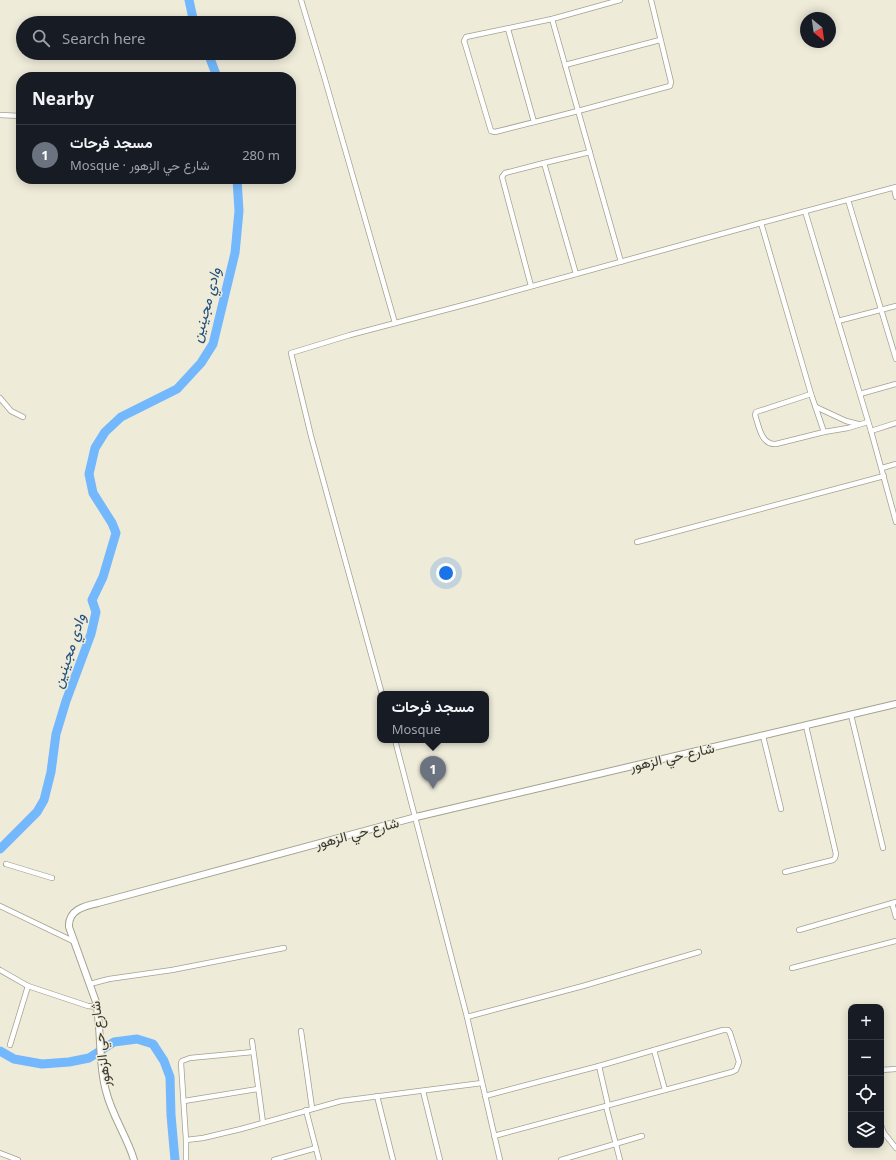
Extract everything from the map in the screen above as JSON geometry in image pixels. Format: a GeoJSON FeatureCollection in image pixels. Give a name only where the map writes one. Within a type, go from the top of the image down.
{"type":"FeatureCollection","features":[{"type":"Feature","properties":{"kind":"street"},"geometry":{"type":"LineString","coordinates":[[300,0],[324,76],[395,323]]}},
{"type":"Feature","properties":{"kind":"street"},"geometry":{"type":"LineString","coordinates":[[620,0],[552,19],[465,38],[465,44],[491,131],[495,132],[670,86],[671,82],[651,0]]}},
{"type":"Feature","properties":{"kind":"street"},"geometry":{"type":"LineString","coordinates":[[552,19],[621,262]]}},
{"type":"Feature","properties":{"kind":"street"},"geometry":{"type":"LineString","coordinates":[[508,28],[534,122]]}},
{"type":"Feature","properties":{"kind":"street"},"geometry":{"type":"LineString","coordinates":[[565,65],[660,40]]}},
{"type":"Feature","properties":{"kind":"street"},"geometry":{"type":"LineString","coordinates":[[0,115],[16,116]]}},
{"type":"Feature","properties":{"kind":"street"},"geometry":{"type":"LineString","coordinates":[[531,286],[502,177],[505,173],[590,152]]}},
{"type":"Feature","properties":{"kind":"street"},"geometry":{"type":"LineString","coordinates":[[544,164],[576,274]]}},
{"type":"Feature","properties":{"kind":"street"},"geometry":{"type":"LineString","coordinates":[[381,691],[311,436],[291,352],[805,211],[895,188],[896,197]]}},
{"type":"Feature","properties":{"kind":"street"},"geometry":{"type":"LineString","coordinates":[[848,200],[896,360]]}},
{"type":"Feature","properties":{"kind":"street"},"geometry":{"type":"LineString","coordinates":[[805,211],[882,468],[896,520]]}},
{"type":"Feature","properties":{"kind":"street"},"geometry":{"type":"LineString","coordinates":[[761,223],[811,394],[824,432]]}},
{"type":"Feature","properties":{"kind":"street"},"geometry":{"type":"LineString","coordinates":[[838,321],[896,306]]}},
{"type":"Feature","properties":{"kind":"street"},"geometry":{"type":"LineString","coordinates":[[860,394],[896,384]]}},
{"type":"Feature","properties":{"kind":"street"},"geometry":{"type":"LineString","coordinates":[[811,394],[756,412],[755,415],[765,441],[771,445],[824,432],[848,428],[868,422]]}},
{"type":"Feature","properties":{"kind":"street"},"geometry":{"type":"LineString","coordinates":[[0,398],[11,412],[23,417]]}},
{"type":"Feature","properties":{"kind":"street"},"geometry":{"type":"LineString","coordinates":[[816,407],[858,424]]}},
{"type":"Feature","properties":{"kind":"street"},"geometry":{"type":"LineString","coordinates":[[871,431],[896,423]]}},
{"type":"Feature","properties":{"kind":"street"},"geometry":{"type":"LineString","coordinates":[[882,468],[896,464]]}},
{"type":"Feature","properties":{"kind":"street"},"geometry":{"type":"LineString","coordinates":[[637,542],[884,476]]}},
{"type":"Feature","properties":{"kind":"street","name":"شارع حي الزهور"},"geometry":{"type":"LineString","coordinates":[[134,1160],[112,1111],[105,1091],[97,1007],[69,927],[69,919],[76,910],[84,906],[416,817],[896,704]]}},
{"type":"Feature","properties":{"kind":"street"},"geometry":{"type":"LineString","coordinates":[[851,715],[882,848]]}},
{"type":"Feature","properties":{"kind":"street"},"geometry":{"type":"LineString","coordinates":[[785,872],[832,860],[835,858],[836,854],[806,726]]}},
{"type":"Feature","properties":{"kind":"street"},"geometry":{"type":"LineString","coordinates":[[763,736],[781,809]]}},
{"type":"Feature","properties":{"kind":"street"},"geometry":{"type":"LineString","coordinates":[[396,743],[467,1017],[500,1160]]}},
{"type":"Feature","properties":{"kind":"street"},"geometry":{"type":"LineString","coordinates":[[6,864],[52,878]]}},
{"type":"Feature","properties":{"kind":"street"},"geometry":{"type":"LineString","coordinates":[[799,930],[894,903],[896,917]]}},
{"type":"Feature","properties":{"kind":"street"},"geometry":{"type":"LineString","coordinates":[[0,906],[75,942]]}},
{"type":"Feature","properties":{"kind":"street"},"geometry":{"type":"LineString","coordinates":[[792,968],[896,941]]}},
{"type":"Feature","properties":{"kind":"street"},"geometry":{"type":"LineString","coordinates":[[90,984],[109,979],[172,970],[284,948]]}},
{"type":"Feature","properties":{"kind":"street"},"geometry":{"type":"LineString","coordinates":[[467,1017],[583,986],[699,952]]}},
{"type":"Feature","properties":{"kind":"street"},"geometry":{"type":"LineString","coordinates":[[0,970],[28,986],[88,1006],[97,1007]]}},
{"type":"Feature","properties":{"kind":"street"},"geometry":{"type":"LineString","coordinates":[[10,1045],[28,986]]}},
{"type":"Feature","properties":{"kind":"street"},"geometry":{"type":"LineString","coordinates":[[485,1096],[599,1066],[723,1030],[728,1030],[730,1033],[739,1062],[736,1070],[732,1072],[494,1136]]}},
{"type":"Feature","properties":{"kind":"street"},"geometry":{"type":"LineString","coordinates":[[301,1031],[312,1108]]}},
{"type":"Feature","properties":{"kind":"street"},"geometry":{"type":"LineString","coordinates":[[252,1041],[263,1123]]}},
{"type":"Feature","properties":{"kind":"street"},"geometry":{"type":"LineString","coordinates":[[654,1050],[665,1090]]}},
{"type":"Feature","properties":{"kind":"street"},"geometry":{"type":"LineString","coordinates":[[186,1160],[182,1061],[190,1058],[253,1052]]}},
{"type":"Feature","properties":{"kind":"street"},"geometry":{"type":"LineString","coordinates":[[599,1066],[620,1160]]}},
{"type":"Feature","properties":{"kind":"street"},"geometry":{"type":"LineString","coordinates":[[884,1070],[896,1069]]}},
{"type":"Feature","properties":{"kind":"street"},"geometry":{"type":"LineString","coordinates":[[186,1140],[203,1138],[263,1123],[341,1101],[482,1083]]}},
{"type":"Feature","properties":{"kind":"street"},"geometry":{"type":"LineString","coordinates":[[184,1101],[258,1089]]}},
{"type":"Feature","properties":{"kind":"street"},"geometry":{"type":"LineString","coordinates":[[423,1091],[440,1160]]}},
{"type":"Feature","properties":{"kind":"street"},"geometry":{"type":"LineString","coordinates":[[377,1096],[393,1160]]}},
{"type":"Feature","properties":{"kind":"street"},"geometry":{"type":"LineString","coordinates":[[306,1110],[320,1160]]}},
{"type":"Feature","properties":{"kind":"street"},"geometry":{"type":"LineString","coordinates":[[884,1133],[896,1148]]}},
{"type":"Feature","properties":{"kind":"street"},"geometry":{"type":"LineString","coordinates":[[561,1160],[580,1157],[642,1136]]}},
{"type":"Feature","properties":{"kind":"street"},"geometry":{"type":"LineString","coordinates":[[274,1160],[316,1148]]}},
{"type":"Feature","properties":{"kind":"street"},"geometry":{"type":"LineString","coordinates":[[0,1153],[18,1160]]}},
{"type":"Feature","properties":{"kind":"waterway","name":"وادي مجينين"},"geometry":{"type":"LineString","coordinates":[[189,0],[192,16]]}},
{"type":"Feature","properties":{"kind":"waterway","name":"وادي مجينين"},"geometry":{"type":"LineString","coordinates":[[211,60],[215,72]]}},
{"type":"Feature","properties":{"kind":"waterway","name":"وادي مجينين"},"geometry":{"type":"LineString","coordinates":[[0,849],[37,812],[44,800],[51,772],[56,734],[66,701],[91,634],[96,612],[92,600],[103,577],[116,533],[112,523],[93,493],[89,474],[95,448],[105,432],[121,417],[177,389],[201,363],[213,344],[235,253],[239,211],[237,184]]}},
{"type":"Feature","properties":{"kind":"waterway","name":"وادي مجينين"},"geometry":{"type":"LineString","coordinates":[[0,1051],[14,1059],[42,1064],[69,1062],[89,1058],[114,1042],[137,1039],[153,1044],[164,1061],[170,1077],[171,1115],[175,1160]]}},
{"type":"Feature","properties":{"kind":"place","name":"مسجد فرحات"},"geometry":{"type":"Point","coordinates":[433,789]}}]}
